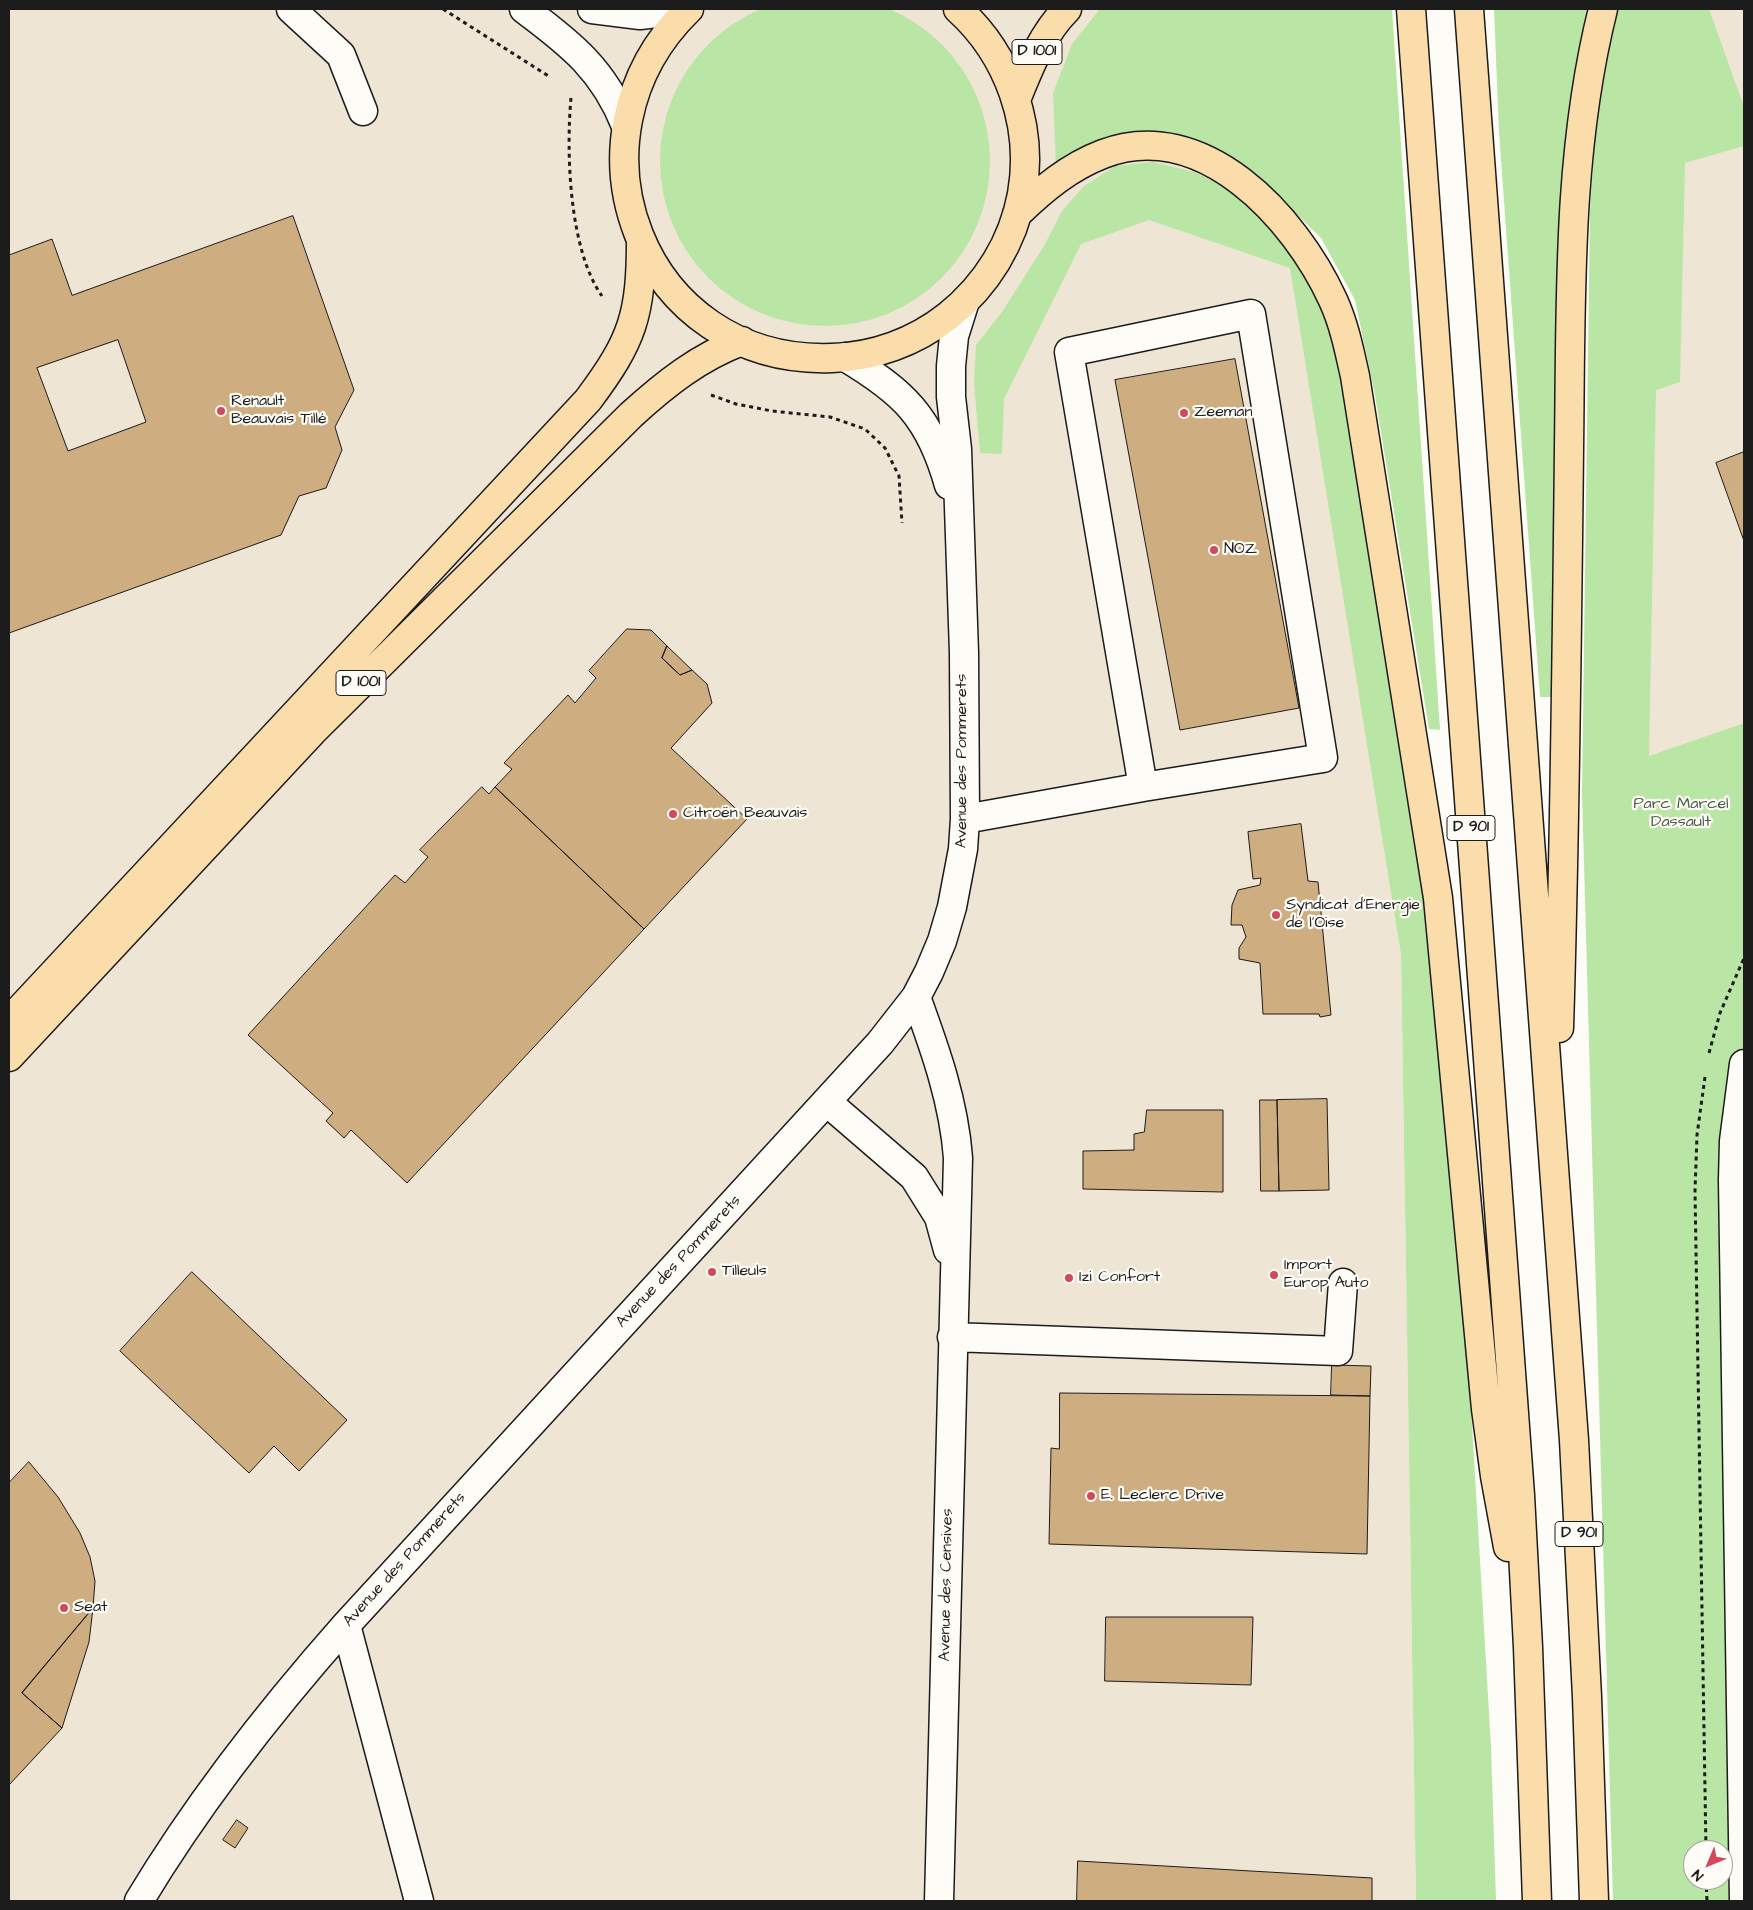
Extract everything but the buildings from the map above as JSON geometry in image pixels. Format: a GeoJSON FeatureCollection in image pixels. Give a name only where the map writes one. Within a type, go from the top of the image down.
{"type":"FeatureCollection","features":[{"type":"Feature","properties":{"kind":"main road"},"geometry":{"type":"LineString","coordinates":[[689,9],[668,31],[644,69],[632,97],[626,126],[623,156],[625,185],[631,213],[641,240],[661,275],[687,304],[708,321],[742,341],[786,355],[810,358],[844,358],[881,350],[904,342],[937,324],[965,301],[997,261],[1017,214],[1023,189],[1025,150],[1016,100],[1006,73],[992,48],[958,9]]}},
{"type":"Feature","properties":{"kind":"main road","name":"D 1001"},"geometry":{"type":"LineString","coordinates":[[1016,100],[1038,50],[1067,9]]}},
{"type":"Feature","properties":{"kind":"main road","name":"D 901"},"geometry":{"type":"LineString","coordinates":[[1410,9],[1504,1266],[1528,1647],[1537,1901]]}},
{"type":"Feature","properties":{"kind":"main road","name":"D 901"},"geometry":{"type":"LineString","coordinates":[[1469,9],[1581,1554],[1594,1901]]}},
{"type":"Feature","properties":{"kind":"main road"},"geometry":{"type":"LineString","coordinates":[[1554,1166],[1564,908],[1571,321],[1576,177],[1584,102],[1603,9]]}},
{"type":"Feature","properties":{"kind":"main road"},"geometry":{"type":"LineString","coordinates":[[1017,214],[1064,174],[1104,153],[1142,146],[1183,150],[1226,170],[1264,202],[1303,250],[1319,274],[1342,322],[1355,376],[1438,898],[1486,1409],[1495,1476],[1528,1647]]}},
{"type":"Feature","properties":{"kind":"main road","name":"D 1001"},"geometry":{"type":"LineString","coordinates":[[9,1021],[588,400],[615,363],[632,328],[640,291],[641,240]]}},
{"type":"Feature","properties":{"kind":"main road","name":"D 1001"},"geometry":{"type":"LineString","coordinates":[[9,1057],[315,729],[631,415],[669,382],[696,363],[721,349],[742,341]]}},
{"type":"Feature","properties":{"kind":"street"},"geometry":{"type":"LineString","coordinates":[[291,9],[341,55],[363,111]]}},
{"type":"Feature","properties":{"kind":"street"},"geometry":{"type":"LineString","coordinates":[[524,9],[563,38],[587,60],[612,94],[626,126]]}},
{"type":"Feature","properties":{"kind":"street"},"geometry":{"type":"LineString","coordinates":[[592,9],[640,15],[689,9]]}},
{"type":"Feature","properties":{"kind":"street","name":"Avenue des Pommerets"},"geometry":{"type":"LineString","coordinates":[[139,1901],[186,1825],[272,1710],[346,1625],[880,1043],[916,996],[929,972],[945,932],[959,876],[966,819],[964,653],[958,523],[957,448],[951,397],[951,366],[954,336],[965,301]]}},
{"type":"Feature","properties":{"kind":"street"},"geometry":{"type":"LineString","coordinates":[[966,819],[1143,787],[1322,758],[1251,314],[1069,352],[1143,787]]}},
{"type":"Feature","properties":{"kind":"street","name":"Avenue des Pommerets"},"geometry":{"type":"LineString","coordinates":[[844,358],[895,390],[926,426],[939,452],[958,523]]}},
{"type":"Feature","properties":{"kind":"street","name":"Avenue des Censives"},"geometry":{"type":"LineString","coordinates":[[916,996],[939,1061],[956,1131],[959,1182],[952,1337],[939,1901]]}},
{"type":"Feature","properties":{"kind":"street"},"geometry":{"type":"LineString","coordinates":[[1744,1064],[1734,1141],[1733,1180],[1744,1901]]}},
{"type":"Feature","properties":{"kind":"street","name":"Avenue des Censives"},"geometry":{"type":"LineString","coordinates":[[826,1102],[914,1177],[939,1217],[954,1268]]}},
{"type":"Feature","properties":{"kind":"street"},"geometry":{"type":"LineString","coordinates":[[952,1337],[1338,1351],[1343,1283]]}},
{"type":"Feature","properties":{"kind":"street"},"geometry":{"type":"LineString","coordinates":[[346,1625],[419,1901]]}},
{"type":"Feature","properties":{"kind":"path"},"geometry":{"type":"LineString","coordinates":[[443,9],[556,81]]}},
{"type":"Feature","properties":{"kind":"shaded area"},"geometry":{"type":"Polygon","coordinates":[[[9,9],[1246,9],[1313,397],[1401,955],[1416,1901],[9,1901],[9,9]]]}},
{"type":"Feature","properties":{"kind":"shaded area"},"geometry":{"type":"Polygon","coordinates":[[[1646,9],[1744,9],[1744,723],[1616,768],[1646,9]]]}},
{"type":"Feature","properties":{"kind":"green space"},"geometry":{"type":"Polygon","coordinates":[[[825,-4],[857,-1],[903,15],[930,33],[942,44],[953,56],[971,83],[987,129],[990,161],[987,193],[971,239],[953,266],[942,278],[930,289],[903,307],[857,323],[825,326],[793,323],[747,307],[720,289],[708,278],[697,266],[679,239],[663,193],[660,161],[663,129],[679,83],[697,56],[708,44],[720,33],[747,15],[793,-1],[825,-4]]]}},
{"type":"Feature","properties":{"kind":"green space"},"geometry":{"type":"Polygon","coordinates":[[[1100,9],[1392,9],[1440,730],[1429,729],[1375,395],[1355,300],[1321,238],[1278,196],[1227,155],[1172,133],[1126,134],[1095,146],[1056,168],[1053,93],[1072,44],[1100,9]]]}},
{"type":"Feature","properties":{"kind":"green space"},"geometry":{"type":"Polygon","coordinates":[[[1494,9],[1590,9],[1568,136],[1556,352],[1553,697],[1540,697],[1499,132],[1494,9]]]}},
{"type":"Feature","properties":{"kind":"green space","name":"Parc Marcel Dassault"},"geometry":{"type":"Polygon","coordinates":[[[1618,9],[1709,9],[1744,107],[1744,146],[1685,163],[1680,382],[1656,390],[1649,756],[1744,723],[1744,1901],[1613,1901],[1582,792],[1590,211],[1597,103],[1618,9]]]}},
{"type":"Feature","properties":{"kind":"green space"},"geometry":{"type":"Polygon","coordinates":[[[1152,162],[1195,172],[1234,192],[1303,255],[1344,355],[1435,961],[1469,1374],[1491,1747],[1496,1901],[1416,1901],[1401,955],[1290,268],[1149,220],[1081,244],[1004,399],[1002,454],[980,453],[974,383],[976,345],[1002,312],[1044,246],[1062,211],[1084,186],[1115,166],[1152,162]]]}},
{"type":"Feature","properties":{"kind":"place","name":"Renault Beauvais Tillé"},"geometry":{"type":"Point","coordinates":[221,411]}},
{"type":"Feature","properties":{"kind":"place","name":"Zeeman"},"geometry":{"type":"Point","coordinates":[1184,413]}},
{"type":"Feature","properties":{"kind":"place","name":"NOZ"},"geometry":{"type":"Point","coordinates":[1214,550]}},
{"type":"Feature","properties":{"kind":"place","name":"Citroën Beauvais"},"geometry":{"type":"Point","coordinates":[673,814]}},
{"type":"Feature","properties":{"kind":"place","name":"Syndicat d'Energie de l'Oise"},"geometry":{"type":"Point","coordinates":[1276,915]}},
{"type":"Feature","properties":{"kind":"place","name":"Tilleuls"},"geometry":{"type":"Point","coordinates":[712,1272]}},
{"type":"Feature","properties":{"kind":"place","name":"Import Europ Auto"},"geometry":{"type":"Point","coordinates":[1274,1275]}},
{"type":"Feature","properties":{"kind":"place","name":"Izi Confort"},"geometry":{"type":"Point","coordinates":[1069,1278]}},
{"type":"Feature","properties":{"kind":"place","name":"E. Leclerc Drive"},"geometry":{"type":"Point","coordinates":[1091,1496]}},
{"type":"Feature","properties":{"kind":"place","name":"Seat"},"geometry":{"type":"Point","coordinates":[64,1608]}}]}
